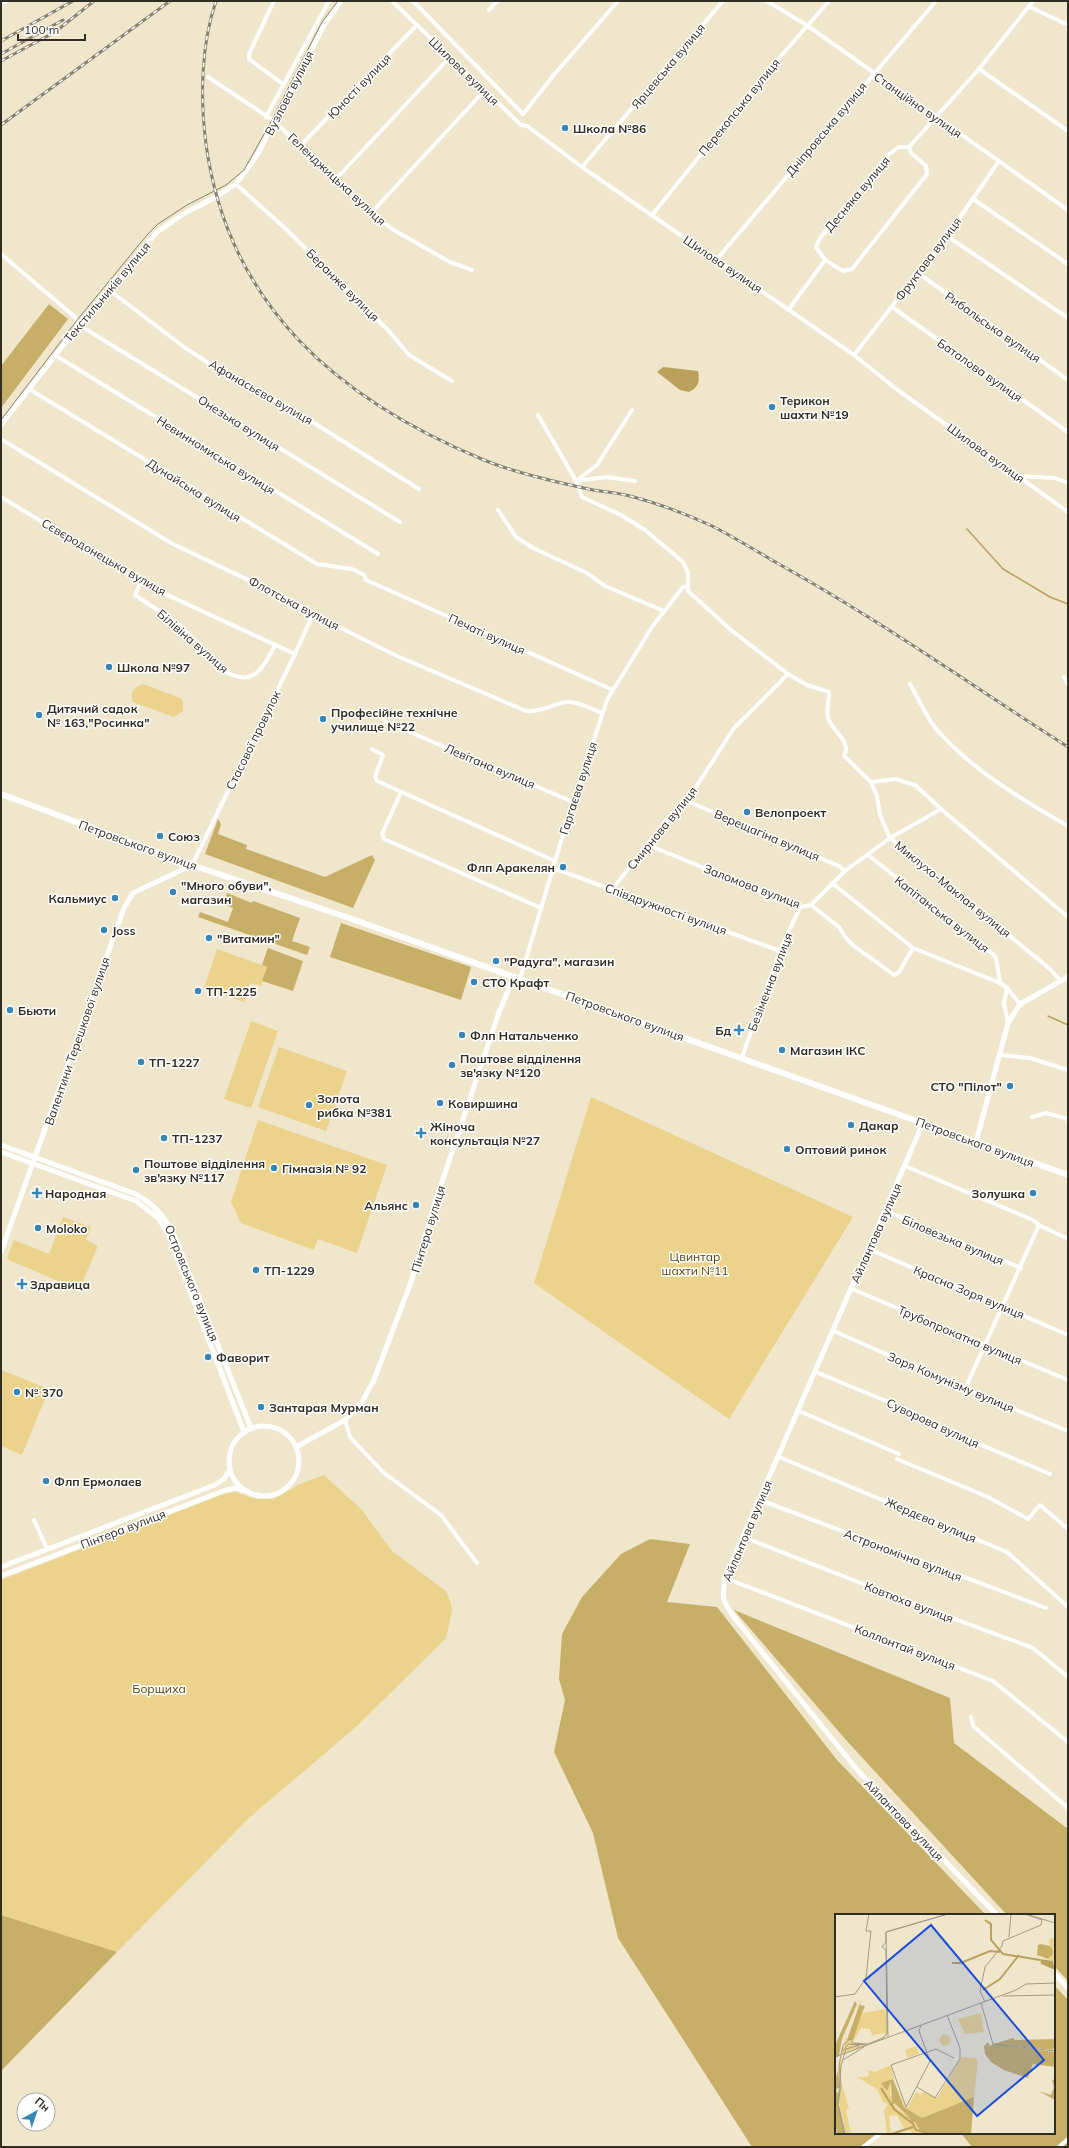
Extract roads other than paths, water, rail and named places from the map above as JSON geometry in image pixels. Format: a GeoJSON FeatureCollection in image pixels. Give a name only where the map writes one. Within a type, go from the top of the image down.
{"type":"FeatureCollection","features":[{"type":"Feature","properties":{"kind":"main road"},"geometry":{"type":"LineString","coordinates":[[1,2],[5,1]]}},
{"type":"Feature","properties":{"kind":"main road","name":"Петровського вулиця"},"geometry":{"type":"LineString","coordinates":[[1,794],[192,865],[517,977],[1068,1175]]}},
{"type":"Feature","properties":{"kind":"street"},"geometry":{"type":"LineString","coordinates":[[274,1],[249,54],[249,59],[253,64],[283,84]]}},
{"type":"Feature","properties":{"kind":"street"},"geometry":{"type":"LineString","coordinates":[[266,117],[329,1]]}},
{"type":"Feature","properties":{"kind":"street","name":"Вузлова вулиця"},"geometry":{"type":"LineString","coordinates":[[236,184],[256,157],[324,25],[341,1]]}},
{"type":"Feature","properties":{"kind":"street","name":"Шилова вулиця"},"geometry":{"type":"LineString","coordinates":[[392,1],[522,125],[526,126],[582,167],[854,354],[895,388],[1068,512]]}},
{"type":"Feature","properties":{"kind":"street","name":"Шилова вулиця"},"geometry":{"type":"LineString","coordinates":[[413,1],[523,114],[553,76],[618,1]]}},
{"type":"Feature","properties":{"kind":"street"},"geometry":{"type":"LineString","coordinates":[[488,10],[497,1]]}},
{"type":"Feature","properties":{"kind":"street","name":"Ярцевська вулиця"},"geometry":{"type":"LineString","coordinates":[[582,167],[723,1]]}},
{"type":"Feature","properties":{"kind":"street","name":"Станційна вулиця"},"geometry":{"type":"LineString","coordinates":[[767,1],[808,26],[1068,210]]}},
{"type":"Feature","properties":{"kind":"street","name":"Перекопська вулиця"},"geometry":{"type":"LineString","coordinates":[[652,215],[769,70],[829,1]]}},
{"type":"Feature","properties":{"kind":"street","name":"Дніпровська вулиця"},"geometry":{"type":"LineString","coordinates":[[717,259],[873,73],[936,1]]}},
{"type":"Feature","properties":{"kind":"street"},"geometry":{"type":"LineString","coordinates":[[789,309],[825,260],[843,271],[852,269],[927,174],[926,166],[911,153],[909,147],[979,69],[1030,7],[1033,1]]}},
{"type":"Feature","properties":{"kind":"street"},"geometry":{"type":"LineString","coordinates":[[1030,7],[1068,25]]}},
{"type":"Feature","properties":{"kind":"street","name":"Юності вулиця"},"geometry":{"type":"LineString","coordinates":[[301,145],[417,25]]}},
{"type":"Feature","properties":{"kind":"street"},"geometry":{"type":"LineString","coordinates":[[334,180],[450,57]]}},
{"type":"Feature","properties":{"kind":"street"},"geometry":{"type":"LineString","coordinates":[[979,69],[1068,131]]}},
{"type":"Feature","properties":{"kind":"street","name":"Геленджицька вулиця"},"geometry":{"type":"LineString","coordinates":[[208,77],[274,121],[301,145],[334,180],[370,213],[392,229],[450,262],[472,270]]}},
{"type":"Feature","properties":{"kind":"street"},"geometry":{"type":"LineString","coordinates":[[370,213],[485,90]]}},
{"type":"Feature","properties":{"kind":"street","name":"Десняка вулиця"},"geometry":{"type":"LineString","coordinates":[[825,260],[816,247],[820,238],[888,155],[899,148],[909,147]]}},
{"type":"Feature","properties":{"kind":"street","name":"Фруктова вулиця"},"geometry":{"type":"LineString","coordinates":[[854,354],[948,236],[999,162]]}},
{"type":"Feature","properties":{"kind":"street","name":"Текстильників вулиця"},"geometry":{"type":"LineString","coordinates":[[1,425],[79,325],[149,241],[164,226],[236,184]]}},
{"type":"Feature","properties":{"kind":"street","name":"Беранже вулиця"},"geometry":{"type":"LineString","coordinates":[[236,184],[292,235],[389,331],[409,355],[452,381]]}},
{"type":"Feature","properties":{"kind":"street"},"geometry":{"type":"LineString","coordinates":[[973,199],[1068,264]]}},
{"type":"Feature","properties":{"kind":"street"},"geometry":{"type":"LineString","coordinates":[[948,236],[1068,318]]}},
{"type":"Feature","properties":{"kind":"street","name":"Онезька вулиця"},"geometry":{"type":"LineString","coordinates":[[1,254],[75,317],[79,325],[400,522]]}},
{"type":"Feature","properties":{"kind":"street","name":"Рибальська вулиця"},"geometry":{"type":"LineString","coordinates":[[918,273],[1068,380]]}},
{"type":"Feature","properties":{"kind":"street","name":"Афанасьєва вулиця"},"geometry":{"type":"LineString","coordinates":[[108,289],[184,347],[298,412],[419,489]]}},
{"type":"Feature","properties":{"kind":"street","name":"Баталова вулиця"},"geometry":{"type":"LineString","coordinates":[[892,307],[1068,432]]}},
{"type":"Feature","properties":{"kind":"street","name":"Невинномиська вулиця"},"geometry":{"type":"LineString","coordinates":[[55,355],[378,554]]}},
{"type":"Feature","properties":{"kind":"street","name":"Дунайська вулиця"},"geometry":{"type":"LineString","coordinates":[[29,389],[317,564],[345,567],[364,575]]}},
{"type":"Feature","properties":{"kind":"street"},"geometry":{"type":"LineString","coordinates":[[576,481],[597,465],[632,410]]}},
{"type":"Feature","properties":{"kind":"street"},"geometry":{"type":"LineString","coordinates":[[538,415],[576,481],[582,497],[621,515],[646,530],[683,562],[688,573],[687,587],[692,597],[731,630],[788,674],[807,685],[830,692],[828,718],[845,743],[846,750],[844,756],[871,782],[895,779],[915,785],[940,809],[1068,917]]}},
{"type":"Feature","properties":{"kind":"street","name":"Флотська вулиця"},"geometry":{"type":"LineString","coordinates":[[1,439],[171,543],[292,601],[313,614],[397,656],[526,711],[540,711],[567,702],[574,702],[602,713]]}},
{"type":"Feature","properties":{"kind":"street"},"geometry":{"type":"LineString","coordinates":[[1017,476],[1055,478],[1068,483]]}},
{"type":"Feature","properties":{"kind":"street"},"geometry":{"type":"LineString","coordinates":[[576,481],[606,477],[635,481]]}},
{"type":"Feature","properties":{"kind":"street","name":"Сєвєродонецька вулиця"},"geometry":{"type":"LineString","coordinates":[[1,497],[141,582],[295,654]]}},
{"type":"Feature","properties":{"kind":"street"},"geometry":{"type":"LineString","coordinates":[[498,510],[516,536],[533,548],[587,573],[604,586],[664,611]]}},
{"type":"Feature","properties":{"kind":"street","name":"Печаті вулиця"},"geometry":{"type":"LineString","coordinates":[[364,575],[366,580],[613,690]]}},
{"type":"Feature","properties":{"kind":"street","name":"Білівіна вулиця"},"geometry":{"type":"LineString","coordinates":[[141,582],[135,595],[177,623],[228,673],[235,677],[249,677],[259,671],[266,664],[275,644]]}},
{"type":"Feature","properties":{"kind":"street","name":"Гаргаєва вулиця"},"geometry":{"type":"LineString","coordinates":[[517,977],[541,908],[602,713],[613,690],[652,627],[677,593],[683,587],[687,587]]}},
{"type":"Feature","properties":{"kind":"street","name":"Стасової провулок"},"geometry":{"type":"LineString","coordinates":[[192,865],[313,614]]}},
{"type":"Feature","properties":{"kind":"street","name":"Смирнова вулиця"},"geometry":{"type":"LineString","coordinates":[[612,889],[667,819],[687,801],[734,728],[788,674]]}},
{"type":"Feature","properties":{"kind":"street"},"geometry":{"type":"LineString","coordinates":[[1064,677],[1068,684]]}},
{"type":"Feature","properties":{"kind":"street"},"geometry":{"type":"LineString","coordinates":[[910,684],[936,728],[961,752],[1004,788],[1068,826]]}},
{"type":"Feature","properties":{"kind":"street","name":"Левітана вулиця"},"geometry":{"type":"LineString","coordinates":[[384,721],[573,802]]}},
{"type":"Feature","properties":{"kind":"street"},"geometry":{"type":"LineString","coordinates":[[372,749],[384,755],[375,779],[400,792],[555,861]]}},
{"type":"Feature","properties":{"kind":"street","name":"Миклухо-Маклая вулиця"},"geometry":{"type":"LineString","coordinates":[[871,782],[877,796],[880,815],[890,838],[1050,969],[1060,980]]}},
{"type":"Feature","properties":{"kind":"street"},"geometry":{"type":"LineString","coordinates":[[400,792],[382,834],[384,839],[541,908]]}},
{"type":"Feature","properties":{"kind":"street","name":"Верещагіна вулиця"},"geometry":{"type":"LineString","coordinates":[[687,801],[839,866],[845,872]]}},
{"type":"Feature","properties":{"kind":"street"},"geometry":{"type":"LineString","coordinates":[[811,905],[832,883],[890,838],[940,809]]}},
{"type":"Feature","properties":{"kind":"street","name":"Заломова вулиця"},"geometry":{"type":"LineString","coordinates":[[648,845],[800,907],[811,905],[839,927],[846,938],[854,946],[894,975],[899,972],[913,948]]}},
{"type":"Feature","properties":{"kind":"street","name":"Капітанська вулиця"},"geometry":{"type":"LineString","coordinates":[[868,855],[993,954],[1000,983]]}},
{"type":"Feature","properties":{"kind":"street","name":"Валентини Терешкової вулиця"},"geometry":{"type":"LineString","coordinates":[[1,1252],[34,1164],[124,908],[130,895],[192,865]]}},
{"type":"Feature","properties":{"kind":"street","name":"Співдружності вулиця"},"geometry":{"type":"LineString","coordinates":[[553,868],[780,951]]}},
{"type":"Feature","properties":{"kind":"street"},"geometry":{"type":"LineString","coordinates":[[832,883],[913,948],[1000,983],[1008,988],[1021,1005]]}},
{"type":"Feature","properties":{"kind":"street","name":"Безіменна вулиця"},"geometry":{"type":"LineString","coordinates":[[742,1057],[780,951],[800,907]]}},
{"type":"Feature","properties":{"kind":"street","name":"Пінтера вулиця"},"geometry":{"type":"LineString","coordinates":[[296,1447],[345,1420],[362,1402],[374,1380],[411,1282],[436,1200],[498,1015],[517,977]]}},
{"type":"Feature","properties":{"kind":"street"},"geometry":{"type":"LineString","coordinates":[[976,1142],[1008,1023],[1013,1013],[1021,1005],[1060,980],[1068,977]]}},
{"type":"Feature","properties":{"kind":"street"},"geometry":{"type":"LineString","coordinates":[[1008,988],[1004,1003],[1008,1023]]}},
{"type":"Feature","properties":{"kind":"street"},"geometry":{"type":"LineString","coordinates":[[1000,1055],[1030,1058],[1068,1070]]}},
{"type":"Feature","properties":{"kind":"street"},"geometry":{"type":"LineString","coordinates":[[1032,1117],[1046,1113],[1068,1119]]}},
{"type":"Feature","properties":{"kind":"street","name":"Айлантова вулиця"},"geometry":{"type":"LineString","coordinates":[[924,1123],[725,1578],[722,1594],[724,1603],[823,1729],[859,1772],[996,1914]]}},
{"type":"Feature","properties":{"kind":"street","name":"Островського вулиця"},"geometry":{"type":"LineString","coordinates":[[1,1145],[133,1193],[146,1200],[166,1218],[188,1268],[251,1428]]}},
{"type":"Feature","properties":{"kind":"street","name":"Островського вулиця"},"geometry":{"type":"LineString","coordinates":[[1,1152],[119,1194],[146,1207],[162,1224],[207,1334],[244,1432]]}},
{"type":"Feature","properties":{"kind":"street"},"geometry":{"type":"LineString","coordinates":[[905,1166],[1033,1220],[1039,1226],[1068,1239]]}},
{"type":"Feature","properties":{"kind":"street","name":"Біловезька вулиця"},"geometry":{"type":"LineString","coordinates":[[886,1211],[1020,1268]]}},
{"type":"Feature","properties":{"kind":"street"},"geometry":{"type":"LineString","coordinates":[[965,1390],[986,1347],[1039,1226]]}},
{"type":"Feature","properties":{"kind":"street","name":"Красна Зоря вулиця"},"geometry":{"type":"LineString","coordinates":[[869,1249],[1068,1335]]}},
{"type":"Feature","properties":{"kind":"street"},"geometry":{"type":"LineString","coordinates":[[180,1267],[188,1268]]}},
{"type":"Feature","properties":{"kind":"street","name":"Трубопрокатна вулиця"},"geometry":{"type":"LineString","coordinates":[[852,1289],[986,1347],[1068,1380]]}},
{"type":"Feature","properties":{"kind":"street","name":"Зоря Комунізму вулиця"},"geometry":{"type":"LineString","coordinates":[[834,1331],[965,1390],[1068,1431]]}},
{"type":"Feature","properties":{"kind":"street"},"geometry":{"type":"LineString","coordinates":[[207,1334],[213,1333]]}},
{"type":"Feature","properties":{"kind":"street","name":"Суворова вулиця"},"geometry":{"type":"LineString","coordinates":[[816,1372],[915,1413],[918,1418],[1050,1474]]}},
{"type":"Feature","properties":{"kind":"street"},"geometry":{"type":"LineString","coordinates":[[799,1411],[988,1497],[1028,1519],[1040,1505],[1068,1529]]}},
{"type":"Feature","properties":{"kind":"street"},"geometry":{"type":"LineString","coordinates":[[345,1420],[350,1436],[384,1473],[441,1515],[477,1563]]}},
{"type":"Feature","properties":{"kind":"street"},"geometry":{"type":"LineString","coordinates":[[264,1426],[276,1428],[286,1434],[296,1447],[298,1466],[296,1475],[288,1486],[269,1495],[261,1495],[247,1491],[234,1479],[230,1470],[231,1450],[238,1437],[251,1428],[264,1426]]}},
{"type":"Feature","properties":{"kind":"street","name":"Жердєва вулиця"},"geometry":{"type":"LineString","coordinates":[[779,1457],[1007,1552],[1068,1607]]}},
{"type":"Feature","properties":{"kind":"street","name":"Пінтера вулиця"},"geometry":{"type":"LineString","coordinates":[[2,1567],[215,1485],[224,1479],[230,1470]]}},
{"type":"Feature","properties":{"kind":"street","name":"Пінтера вулиця"},"geometry":{"type":"LineString","coordinates":[[3,1575],[223,1490],[235,1488],[247,1491]]}},
{"type":"Feature","properties":{"kind":"street","name":"Астрономічна вулиця"},"geometry":{"type":"LineString","coordinates":[[760,1500],[1046,1608]]}},
{"type":"Feature","properties":{"kind":"street"},"geometry":{"type":"LineString","coordinates":[[34,1520],[47,1550]]}},
{"type":"Feature","properties":{"kind":"street","name":"Ковтюха вулиця"},"geometry":{"type":"LineString","coordinates":[[743,1537],[917,1605],[1033,1648],[1068,1677]]}},
{"type":"Feature","properties":{"kind":"street"},"geometry":{"type":"LineString","coordinates":[[2,1567],[3,1575]]}},
{"type":"Feature","properties":{"kind":"street","name":"Коллонтай вулиця"},"geometry":{"type":"LineString","coordinates":[[725,1578],[993,1681],[1068,1742]]}},
{"type":"Feature","properties":{"kind":"street"},"geometry":{"type":"LineString","coordinates":[[970,1717],[973,1726],[1068,1808]]}},
{"type":"Feature","properties":{"kind":"street"},"geometry":{"type":"LineString","coordinates":[[1055,1974],[1068,1988]]}},
{"type":"Feature","properties":{"kind":"street"},"geometry":{"type":"LineString","coordinates":[[863,2147],[880,2134]]}},
{"type":"Feature","properties":{"kind":"street"},"geometry":{"type":"LineString","coordinates":[[1059,2147],[1068,2139]]}},
{"type":"Feature","properties":{"kind":"waterway"},"geometry":{"type":"LineString","coordinates":[[967,529],[1003,569],[1050,597],[1068,604]]}},
{"type":"Feature","properties":{"kind":"waterway"},"geometry":{"type":"LineString","coordinates":[[1048,1016],[1068,1025]]}},
{"type":"Feature","properties":{"kind":"tram line"},"geometry":{"type":"LineString","coordinates":[[1,420],[78,319],[147,235],[158,224],[187,205],[226,185],[244,170],[272,120],[322,22],[338,1]]}},
{"type":"Feature","properties":{"kind":"railway"},"geometry":{"type":"LineString","coordinates":[[1,41],[73,1]]}},
{"type":"Feature","properties":{"kind":"railway"},"geometry":{"type":"LineString","coordinates":[[1,61],[55,32],[94,1]]}},
{"type":"Feature","properties":{"kind":"railway"},"geometry":{"type":"LineString","coordinates":[[1,125],[170,1]]}},
{"type":"Feature","properties":{"kind":"railway"},"geometry":{"type":"LineString","coordinates":[[216,1],[207,35],[203,72],[203,108],[206,144],[218,202],[238,253],[265,299],[299,340],[338,376],[382,408],[431,436],[496,465],[552,481],[640,499],[671,509],[712,526],[815,584],[1068,747]]}},
{"type":"Feature","properties":{"kind":"railway"},"geometry":{"type":"LineString","coordinates":[[1,54],[63,20]]}},
{"type":"Feature","properties":{"kind":"place","name":"Школа №86"},"geometry":{"type":"Point","coordinates":[565,128]}},
{"type":"Feature","properties":{"kind":"place","name":"Терикон шахти №19"},"geometry":{"type":"Point","coordinates":[772,407]}},
{"type":"Feature","properties":{"kind":"place","name":"Школа №97"},"geometry":{"type":"Point","coordinates":[109,667]}},
{"type":"Feature","properties":{"kind":"place","name":"Дитячий садок № 163,\"Росинка\""},"geometry":{"type":"Point","coordinates":[39,715]}},
{"type":"Feature","properties":{"kind":"place","name":"Професійне технічне училище №22"},"geometry":{"type":"Point","coordinates":[323,719]}},
{"type":"Feature","properties":{"kind":"place","name":"Велопроект"},"geometry":{"type":"Point","coordinates":[747,812]}},
{"type":"Feature","properties":{"kind":"place","name":"Союз"},"geometry":{"type":"Point","coordinates":[160,836]}},
{"type":"Feature","properties":{"kind":"place","name":"Флп Аракелян"},"geometry":{"type":"Point","coordinates":[563,867]}},
{"type":"Feature","properties":{"kind":"place","name":"\"Много обуви\", магазин"},"geometry":{"type":"Point","coordinates":[173,892]}},
{"type":"Feature","properties":{"kind":"place","name":"Кальмиус"},"geometry":{"type":"Point","coordinates":[115,898]}},
{"type":"Feature","properties":{"kind":"place","name":"Joss"},"geometry":{"type":"Point","coordinates":[104,930]}},
{"type":"Feature","properties":{"kind":"place","name":"\"Витамин\""},"geometry":{"type":"Point","coordinates":[209,938]}},
{"type":"Feature","properties":{"kind":"place","name":"\"Радуга\", магазин"},"geometry":{"type":"Point","coordinates":[496,961]}},
{"type":"Feature","properties":{"kind":"place","name":"СТО Крафт"},"geometry":{"type":"Point","coordinates":[474,982]}},
{"type":"Feature","properties":{"kind":"place","name":"ТП-1225"},"geometry":{"type":"Point","coordinates":[198,991]}},
{"type":"Feature","properties":{"kind":"place","name":"Бьюти"},"geometry":{"type":"Point","coordinates":[10,1010]}},
{"type":"Feature","properties":{"kind":"place","name":"Бд"},"geometry":{"type":"Point","coordinates":[739,1030]}},
{"type":"Feature","properties":{"kind":"place","name":"Флп Натальченко"},"geometry":{"type":"Point","coordinates":[462,1035]}},
{"type":"Feature","properties":{"kind":"place","name":"Магазин ІКС"},"geometry":{"type":"Point","coordinates":[782,1050]}},
{"type":"Feature","properties":{"kind":"place","name":"ТП-1227"},"geometry":{"type":"Point","coordinates":[141,1062]}},
{"type":"Feature","properties":{"kind":"place","name":"Поштове відділення зв'язку №120"},"geometry":{"type":"Point","coordinates":[452,1065]}},
{"type":"Feature","properties":{"kind":"place","name":"СТО \"Пілот\""},"geometry":{"type":"Point","coordinates":[1010,1086]}},
{"type":"Feature","properties":{"kind":"place","name":"Ковиршина"},"geometry":{"type":"Point","coordinates":[440,1103]}},
{"type":"Feature","properties":{"kind":"place","name":"Золота рибка №381"},"geometry":{"type":"Point","coordinates":[309,1105]}},
{"type":"Feature","properties":{"kind":"place","name":"Дакар"},"geometry":{"type":"Point","coordinates":[851,1125]}},
{"type":"Feature","properties":{"kind":"place","name":"Жіноча консультація №27"},"geometry":{"type":"Point","coordinates":[421,1133]}},
{"type":"Feature","properties":{"kind":"place","name":"ТП-1237"},"geometry":{"type":"Point","coordinates":[164,1138]}},
{"type":"Feature","properties":{"kind":"place","name":"Оптовий ринок"},"geometry":{"type":"Point","coordinates":[787,1149]}},
{"type":"Feature","properties":{"kind":"place","name":"Гімназія № 92"},"geometry":{"type":"Point","coordinates":[274,1168]}},
{"type":"Feature","properties":{"kind":"place","name":"Поштове відділення зв'язку №117"},"geometry":{"type":"Point","coordinates":[136,1170]}},
{"type":"Feature","properties":{"kind":"place","name":"Народная"},"geometry":{"type":"Point","coordinates":[37,1193]}},
{"type":"Feature","properties":{"kind":"place","name":"Золушка"},"geometry":{"type":"Point","coordinates":[1033,1193]}},
{"type":"Feature","properties":{"kind":"place","name":"Альянс"},"geometry":{"type":"Point","coordinates":[416,1205]}},
{"type":"Feature","properties":{"kind":"place","name":"Moloko"},"geometry":{"type":"Point","coordinates":[38,1228]}},
{"type":"Feature","properties":{"kind":"place","name":"ТП-1229"},"geometry":{"type":"Point","coordinates":[256,1270]}},
{"type":"Feature","properties":{"kind":"place","name":"Здравица"},"geometry":{"type":"Point","coordinates":[22,1284]}},
{"type":"Feature","properties":{"kind":"place","name":"Фаворит"},"geometry":{"type":"Point","coordinates":[208,1357]}},
{"type":"Feature","properties":{"kind":"place","name":"№ 370"},"geometry":{"type":"Point","coordinates":[17,1392]}},
{"type":"Feature","properties":{"kind":"place","name":"Зантарая Мурман"},"geometry":{"type":"Point","coordinates":[261,1407]}},
{"type":"Feature","properties":{"kind":"place","name":"Флп Ермолаев"},"geometry":{"type":"Point","coordinates":[46,1481]}},
{"type":"Feature","properties":{"kind":"park label","name":"Цвинтар шахти №11"},"geometry":{"type":"Point","coordinates":[695,1263]}},
{"type":"Feature","properties":{"kind":"park label","name":"Борщиха"},"geometry":{"type":"Point","coordinates":[159,1688]}}]}
